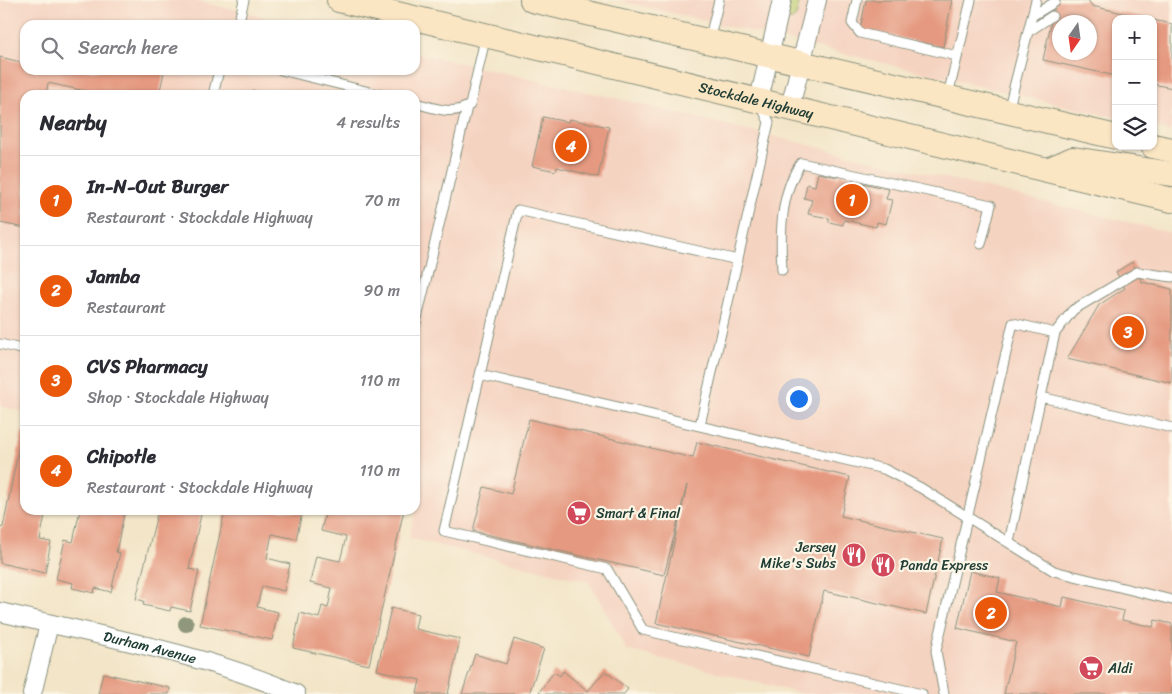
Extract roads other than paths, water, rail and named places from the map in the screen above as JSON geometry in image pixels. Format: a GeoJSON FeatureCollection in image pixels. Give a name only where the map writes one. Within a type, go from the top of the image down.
{"type":"FeatureCollection","features":[{"type":"Feature","properties":{"kind":"main road","name":"Stockdale Highway"},"geometry":{"type":"LineString","coordinates":[[339,0],[1172,200]]}},
{"type":"Feature","properties":{"kind":"main road"},"geometry":{"type":"LineString","coordinates":[[532,0],[572,5],[801,64],[1112,136]]}},
{"type":"Feature","properties":{"kind":"main road"},"geometry":{"type":"LineString","coordinates":[[1157,147],[1172,150]]}},
{"type":"Feature","properties":{"kind":"main road"},"geometry":{"type":"LineString","coordinates":[[1048,170],[1073,159],[1172,174]]}},
{"type":"Feature","properties":{"kind":"street"},"geometry":{"type":"LineString","coordinates":[[759,100],[782,0]]}},
{"type":"Feature","properties":{"kind":"street"},"geometry":{"type":"LineString","coordinates":[[790,107],[817,0]]}},
{"type":"Feature","properties":{"kind":"street","name":"Durham Avenue"},"geometry":{"type":"LineString","coordinates":[[0,612],[217,664],[256,677],[296,694]]}},
{"type":"Feature","properties":{"kind":"street"},"geometry":{"type":"LineString","coordinates":[[32,694],[48,624]]}},
{"type":"Feature","properties":{"kind":"lane"},"geometry":{"type":"LineString","coordinates":[[239,20],[244,0]]}},
{"type":"Feature","properties":{"kind":"lane"},"geometry":{"type":"LineString","coordinates":[[708,41],[719,0]]}},
{"type":"Feature","properties":{"kind":"lane"},"geometry":{"type":"LineString","coordinates":[[857,0],[852,22],[860,34],[957,56]]}},
{"type":"Feature","properties":{"kind":"lane"},"geometry":{"type":"LineString","coordinates":[[947,98],[971,0]]}},
{"type":"Feature","properties":{"kind":"lane"},"geometry":{"type":"LineString","coordinates":[[1008,112],[1036,0]]}},
{"type":"Feature","properties":{"kind":"lane"},"geometry":{"type":"LineString","coordinates":[[1032,16],[1055,2]]}},
{"type":"Feature","properties":{"kind":"lane"},"geometry":{"type":"LineString","coordinates":[[1028,32],[1052,16]]}},
{"type":"Feature","properties":{"kind":"lane"},"geometry":{"type":"LineString","coordinates":[[420,306],[486,35]]}},
{"type":"Feature","properties":{"kind":"lane"},"geometry":{"type":"LineString","coordinates":[[214,90],[218,75]]}},
{"type":"Feature","properties":{"kind":"lane"},"geometry":{"type":"LineString","coordinates":[[301,75],[362,90]]}},
{"type":"Feature","properties":{"kind":"lane"},"geometry":{"type":"LineString","coordinates":[[700,425],[769,122],[759,100]]}},
{"type":"Feature","properties":{"kind":"lane"},"geometry":{"type":"LineString","coordinates":[[420,104],[451,112],[462,111],[467,108]]}},
{"type":"Feature","properties":{"kind":"lane"},"geometry":{"type":"LineString","coordinates":[[769,122],[790,107]]}},
{"type":"Feature","properties":{"kind":"lane"},"geometry":{"type":"LineString","coordinates":[[782,270],[780,232],[792,176],[801,163],[991,205],[981,244]]}},
{"type":"Feature","properties":{"kind":"lane"},"geometry":{"type":"LineString","coordinates":[[738,260],[518,210],[444,531],[607,569],[643,630],[922,694]]}},
{"type":"Feature","properties":{"kind":"lane"},"geometry":{"type":"LineString","coordinates":[[1009,542],[1055,333],[1073,310],[1137,272],[1172,277]]}},
{"type":"Feature","properties":{"kind":"lane"},"geometry":{"type":"LineString","coordinates":[[944,694],[936,651],[1013,323],[1055,333]]}},
{"type":"Feature","properties":{"kind":"lane"},"geometry":{"type":"LineString","coordinates":[[0,344],[20,349]]}},
{"type":"Feature","properties":{"kind":"lane"},"geometry":{"type":"LineString","coordinates":[[480,375],[884,469],[968,517],[1054,571],[1172,600]]}},
{"type":"Feature","properties":{"kind":"lane"},"geometry":{"type":"LineString","coordinates":[[1041,397],[1172,428]]}},
{"type":"Feature","properties":{"kind":"place","name":"Chipotle"},"geometry":{"type":"Point","coordinates":[571,146]}},
{"type":"Feature","properties":{"kind":"place","name":"In-N-Out Burger"},"geometry":{"type":"Point","coordinates":[852,200]}},
{"type":"Feature","properties":{"kind":"place","name":"CVS Pharmacy"},"geometry":{"type":"Point","coordinates":[1128,332]}},
{"type":"Feature","properties":{"kind":"place","name":"Smart & Final"},"geometry":{"type":"Point","coordinates":[579,513]}},
{"type":"Feature","properties":{"kind":"place","name":"Jersey Mike's Subs"},"geometry":{"type":"Point","coordinates":[854,555]}},
{"type":"Feature","properties":{"kind":"place","name":"Panda Express"},"geometry":{"type":"Point","coordinates":[883,565]}},
{"type":"Feature","properties":{"kind":"place","name":"Jamba"},"geometry":{"type":"Point","coordinates":[991,613]}},
{"type":"Feature","properties":{"kind":"place","name":"Aldi"},"geometry":{"type":"Point","coordinates":[1091,668]}}]}
